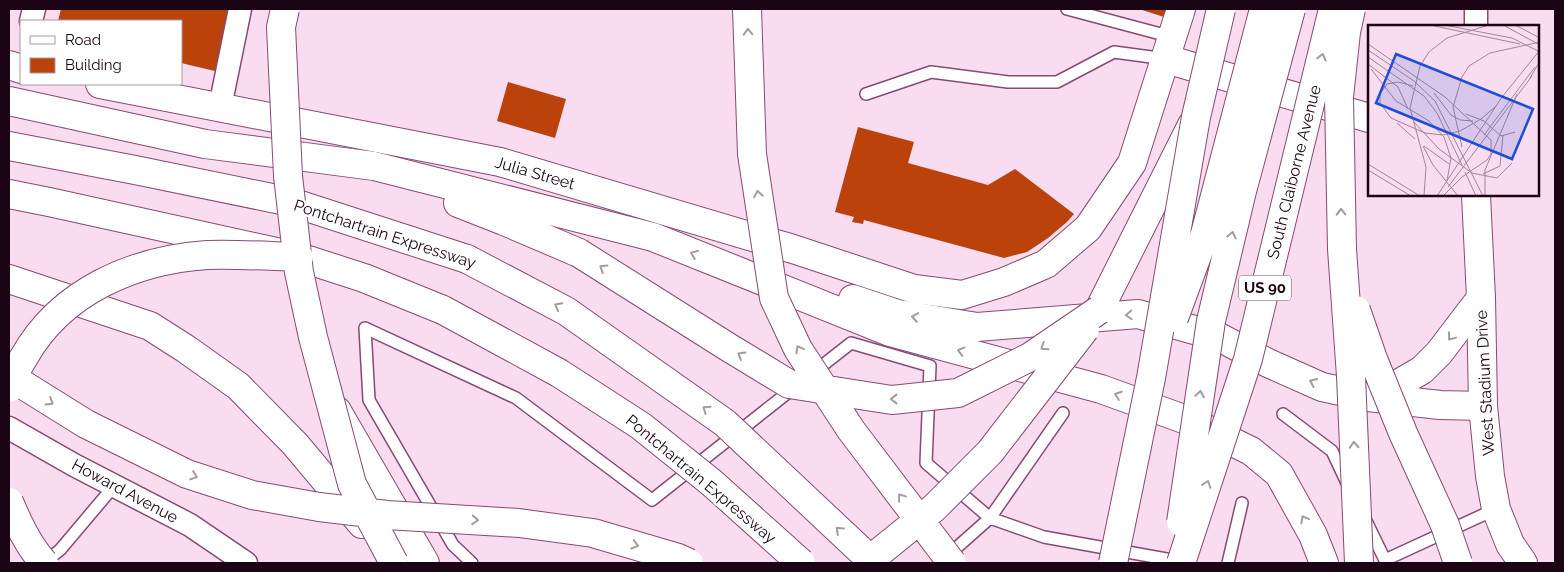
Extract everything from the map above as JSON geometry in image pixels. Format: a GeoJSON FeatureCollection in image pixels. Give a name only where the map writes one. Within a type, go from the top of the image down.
{"type":"FeatureCollection","features":[{"type":"Feature","properties":{"kind":"main road"},"geometry":{"type":"LineString","coordinates":[[285,9],[281,27],[288,176],[299,272],[313,337],[352,484],[395,563]]}},
{"type":"Feature","properties":{"kind":"main road"},"geometry":{"type":"LineString","coordinates":[[747,9],[752,154],[774,298],[798,349],[851,430],[952,563]]}},
{"type":"Feature","properties":{"kind":"main road"},"geometry":{"type":"LineString","coordinates":[[1181,9],[1169,48],[1368,118]]}},
{"type":"Feature","properties":{"kind":"main road"},"geometry":{"type":"LineString","coordinates":[[1113,563],[1151,378],[1196,117],[1221,9]]}},
{"type":"Feature","properties":{"kind":"main road"},"geometry":{"type":"LineString","coordinates":[[1151,378],[1205,234],[1264,9]]}},
{"type":"Feature","properties":{"kind":"main road"},"geometry":{"type":"LineString","coordinates":[[1175,563],[1211,321],[1242,191],[1291,9]]}},
{"type":"Feature","properties":{"kind":"main road","name":"South Claiborne Avenue"},"geometry":{"type":"LineString","coordinates":[[1181,563],[1248,359],[1333,9]]}},
{"type":"Feature","properties":{"kind":"main road"},"geometry":{"type":"LineString","coordinates":[[1351,9],[1346,32],[1339,97],[1342,249],[1351,376],[1376,562]]}},
{"type":"Feature","properties":{"kind":"main road","name":"Julia Street"},"geometry":{"type":"LineString","coordinates":[[105,85],[500,162],[793,248],[914,289],[962,295],[1004,282],[1046,264],[1088,228],[1132,163],[1169,48]]}},
{"type":"Feature","properties":{"kind":"main road"},"geometry":{"type":"LineString","coordinates":[[9,101],[205,144],[374,166],[653,237],[890,332],[1101,389],[1192,422],[1251,451],[1279,474],[1313,535],[1324,563]]}},
{"type":"Feature","properties":{"kind":"main road"},"geometry":{"type":"LineString","coordinates":[[866,563],[934,508],[990,452],[1099,310],[1196,117]]}},
{"type":"Feature","properties":{"kind":"main road","name":"Pontchartrain Expressway"},"geometry":{"type":"LineString","coordinates":[[9,146],[291,202],[467,258],[566,310],[725,423],[874,563]]}},
{"type":"Feature","properties":{"kind":"main road"},"geometry":{"type":"LineString","coordinates":[[374,166],[579,253],[789,384],[892,400],[958,393],[1030,357],[1099,310]]}},
{"type":"Feature","properties":{"kind":"main road","name":"Pontchartrain Expressway"},"geometry":{"type":"LineString","coordinates":[[9,194],[298,257],[364,278],[443,310],[559,373],[641,426],[712,483],[801,563]]}},
{"type":"Feature","properties":{"kind":"main road","name":"West Stadium Drive"},"geometry":{"type":"LineString","coordinates":[[1476,196],[1481,298],[1483,406],[1490,476],[1496,509],[1510,544],[1523,563]]}},
{"type":"Feature","properties":{"kind":"main road"},"geometry":{"type":"LineString","coordinates":[[1342,249],[1355,308],[1373,359],[1403,433],[1445,525],[1458,563]]}},
{"type":"Feature","properties":{"kind":"main road"},"geometry":{"type":"LineString","coordinates":[[9,388],[11,379],[34,339],[55,315],[91,288],[128,270],[167,261],[207,255],[298,257]]}},
{"type":"Feature","properties":{"kind":"main road"},"geometry":{"type":"LineString","coordinates":[[727,267],[803,282],[898,314],[976,327],[1138,314],[1219,337],[1268,363],[1322,387],[1368,397],[1440,405],[1483,406]]}},
{"type":"Feature","properties":{"kind":"main road"},"geometry":{"type":"LineString","coordinates":[[9,279],[150,326],[186,348],[238,386],[295,444],[395,563]]}},
{"type":"Feature","properties":{"kind":"main road"},"geometry":{"type":"LineString","coordinates":[[1368,397],[1398,384],[1422,370],[1439,353],[1481,298]]}},
{"type":"Feature","properties":{"kind":"main road"},"geometry":{"type":"LineString","coordinates":[[9,376],[86,424],[187,474],[252,495],[319,508],[387,515],[519,523],[593,534],[678,558],[689,563]]}},
{"type":"Feature","properties":{"kind":"main road"},"geometry":{"type":"LineString","coordinates":[[330,398],[425,563]]}},
{"type":"Feature","properties":{"kind":"main road"},"geometry":{"type":"LineString","coordinates":[[9,502],[18,523],[43,563]]}},
{"type":"Feature","properties":{"kind":"street"},"geometry":{"type":"LineString","coordinates":[[220,107],[240,9]]}},
{"type":"Feature","properties":{"kind":"street"},"geometry":{"type":"LineString","coordinates":[[1476,9],[1476,25]]}},
{"type":"Feature","properties":{"kind":"street","name":"Howard Avenue"},"geometry":{"type":"LineString","coordinates":[[9,428],[114,486],[190,525],[245,561]]}},
{"type":"Feature","properties":{"kind":"lane"},"geometry":{"type":"LineString","coordinates":[[1067,9],[1169,48]]}},
{"type":"Feature","properties":{"kind":"lane"},"geometry":{"type":"LineString","coordinates":[[866,94],[931,72],[1008,82],[1057,82],[1114,52],[1169,48]]}},
{"type":"Feature","properties":{"kind":"lane"},"geometry":{"type":"LineString","coordinates":[[472,563],[453,545],[369,400],[366,328],[516,398],[652,500],[851,344],[930,366],[926,464],[990,518],[1044,537],[1187,563]]}},
{"type":"Feature","properties":{"kind":"lane"},"geometry":{"type":"LineString","coordinates":[[939,563],[990,518],[1063,413]]}},
{"type":"Feature","properties":{"kind":"lane"},"geometry":{"type":"LineString","coordinates":[[1283,414],[1332,451],[1376,562],[1496,509]]}},
{"type":"Feature","properties":{"kind":"lane"},"geometry":{"type":"LineString","coordinates":[[43,563],[60,550],[114,486]]}},
{"type":"Feature","properties":{"kind":"lane"},"geometry":{"type":"LineString","coordinates":[[1228,563],[1242,503]]}},
{"type":"Feature","properties":{"kind":"building"},"geometry":{"type":"Polygon","coordinates":[[[61,9],[229,9],[215,71],[182,63],[182,20],[58,20],[61,9]]]}},
{"type":"Feature","properties":{"kind":"building"},"geometry":{"type":"Polygon","coordinates":[[[1139,9],[1166,9],[1164,17],[1139,9]]]}},
{"type":"Feature","properties":{"kind":"building"},"geometry":{"type":"Polygon","coordinates":[[[508,82],[566,99],[555,138],[497,121],[508,82]]]}},
{"type":"Feature","properties":{"kind":"building"},"geometry":{"type":"Polygon","coordinates":[[[858,127],[914,142],[908,163],[988,185],[1015,169],[1074,214],[1048,238],[1027,252],[1004,258],[864,220],[863,224],[852,222],[854,217],[835,212],[858,127]]]}}]}
